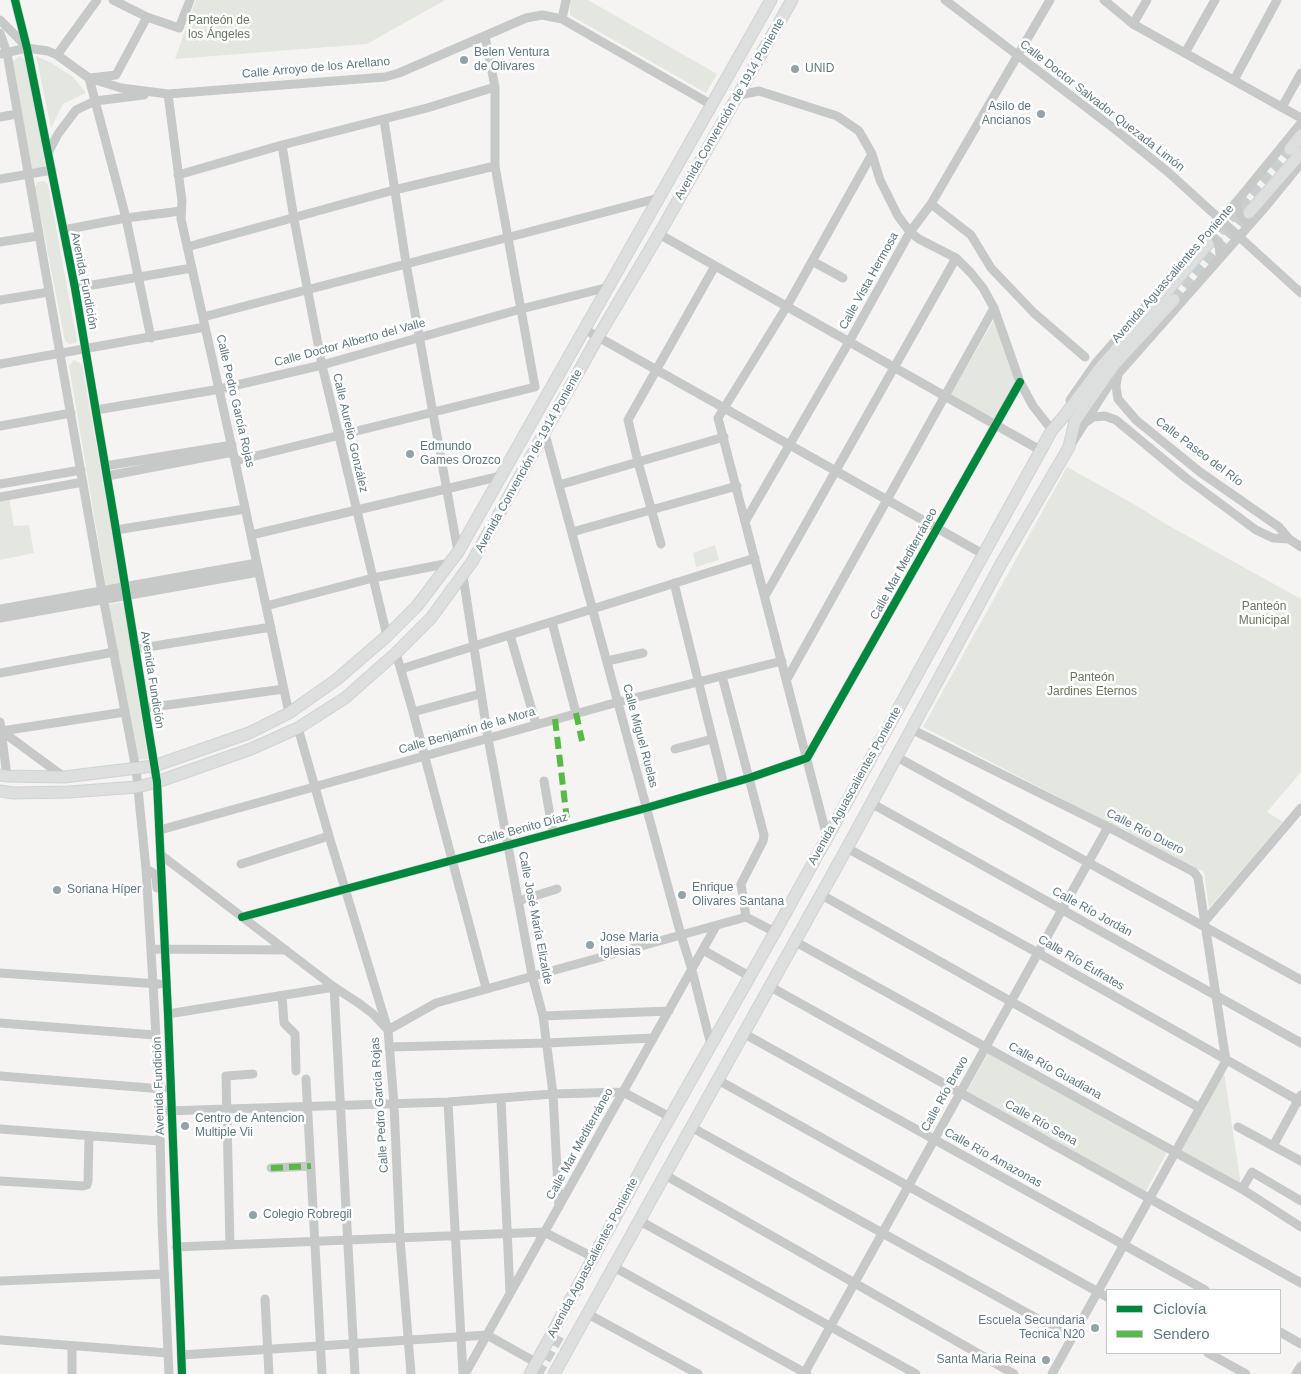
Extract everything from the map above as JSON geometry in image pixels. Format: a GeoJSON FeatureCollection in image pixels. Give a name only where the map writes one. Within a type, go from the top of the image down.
{"type":"FeatureCollection","features":[{"type":"Feature","properties":{"kind":"main road","name":"Avenida Convención de 1914 Poniente"},"geometry":{"type":"LineString","coordinates":[[4,776],[64,777],[154,766],[249,733],[289,712],[336,680],[387,636],[417,606],[458,552],[546,393],[609,287],[772,0]]}},
{"type":"Feature","properties":{"kind":"main road","name":"Avenida Convención de 1914 Poniente"},"geometry":{"type":"LineString","coordinates":[[0,791],[13,793],[69,792],[137,787],[157,782],[251,748],[298,728],[345,698],[396,654],[430,618],[463,576],[545,434],[598,337],[740,95],[792,0]]}},
{"type":"Feature","properties":{"kind":"main road","name":"Avenida Aguascalientes Poniente"},"geometry":{"type":"LineString","coordinates":[[1250,218],[1296,151],[1301,135]]}},
{"type":"Feature","properties":{"kind":"main road","name":"Avenida Aguascalientes Poniente"},"geometry":{"type":"LineString","coordinates":[[530,1374],[656,1142],[775,932],[1040,450],[1052,430],[1066,415],[1100,368],[1207,240]]}},
{"type":"Feature","properties":{"kind":"main road","name":"Avenida Aguascalientes Poniente"},"geometry":{"type":"LineString","coordinates":[[554,1374],[666,1176],[1001,564],[1069,447],[1075,421],[1107,374],[1174,300]]}},
{"type":"Feature","properties":{"kind":"main road","name":"Avenida Aguascalientes Poniente"},"geometry":{"type":"LineString","coordinates":[[559,1336],[656,1152],[656,1142]]}},
{"type":"Feature","properties":{"kind":"main road","name":"Avenida Aguascalientes Poniente"},"geometry":{"type":"LineString","coordinates":[[554,1374],[669,1158],[677,1154]]}},
{"type":"Feature","properties":{"kind":"street","name":"Avenida Fundición"},"geometry":{"type":"LineString","coordinates":[[14,0],[27,48],[74,288],[157,782],[166,949],[182,1374]]}},
{"type":"Feature","properties":{"kind":"street"},"geometry":{"type":"LineString","coordinates":[[0,44],[3,53],[27,48],[38,49],[57,55],[97,0]]}},
{"type":"Feature","properties":{"kind":"street"},"geometry":{"type":"LineString","coordinates":[[113,0],[147,17],[179,28],[190,0]]}},
{"type":"Feature","properties":{"kind":"street"},"geometry":{"type":"LineString","coordinates":[[562,19],[566,0]]}},
{"type":"Feature","properties":{"kind":"street","name":"Calle Doctor Salvador Quezada Limón"},"geometry":{"type":"LineString","coordinates":[[945,0],[955,3],[1018,56],[1168,172],[1301,293]]}},
{"type":"Feature","properties":{"kind":"street","name":"Calle Vista Hermosa"},"geometry":{"type":"LineString","coordinates":[[746,520],[850,342],[910,232],[931,204],[1050,0]]}},
{"type":"Feature","properties":{"kind":"street"},"geometry":{"type":"LineString","coordinates":[[1104,0],[1133,24],[1301,118]]}},
{"type":"Feature","properties":{"kind":"street"},"geometry":{"type":"LineString","coordinates":[[1133,24],[1147,0]]}},
{"type":"Feature","properties":{"kind":"street"},"geometry":{"type":"LineString","coordinates":[[1185,53],[1215,0]]}},
{"type":"Feature","properties":{"kind":"street"},"geometry":{"type":"LineString","coordinates":[[1234,80],[1277,0]]}},
{"type":"Feature","properties":{"kind":"street","name":"Calle Arroyo de los Arellano"},"geometry":{"type":"LineString","coordinates":[[57,55],[89,78],[121,88],[168,94],[385,77],[399,73],[536,15],[562,19],[712,105]]}},
{"type":"Feature","properties":{"kind":"street"},"geometry":{"type":"LineString","coordinates":[[147,17],[116,75],[89,78],[126,218],[151,338]]}},
{"type":"Feature","properties":{"kind":"street"},"geometry":{"type":"LineString","coordinates":[[0,20],[27,48]]}},
{"type":"Feature","properties":{"kind":"street","name":"Avenida Fundición"},"geometry":{"type":"LineString","coordinates":[[0,33],[50,292],[103,596],[136,769],[146,869],[159,1088],[164,1274],[169,1374]]}},
{"type":"Feature","properties":{"kind":"street"},"geometry":{"type":"LineString","coordinates":[[485,36],[495,87],[495,166],[535,387]]}},
{"type":"Feature","properties":{"kind":"street"},"geometry":{"type":"LineString","coordinates":[[1282,107],[1301,73]]}},
{"type":"Feature","properties":{"kind":"street"},"geometry":{"type":"LineString","coordinates":[[749,79],[759,91]]}},
{"type":"Feature","properties":{"kind":"street"},"geometry":{"type":"LineString","coordinates":[[178,175],[282,145],[384,120],[495,87]]}},
{"type":"Feature","properties":{"kind":"street"},"geometry":{"type":"LineString","coordinates":[[740,95],[759,91],[837,116],[859,131],[872,154],[880,180],[898,216],[910,232],[919,239],[956,258],[971,273],[994,308],[1020,382],[1033,406],[1052,430]]}},
{"type":"Feature","properties":{"kind":"street","name":"Calle Arroyo de los Arellano"},"geometry":{"type":"LineString","coordinates":[[48,152],[58,134],[76,110],[95,101],[157,93]]}},
{"type":"Feature","properties":{"kind":"street","name":"Calle Pedro García Rojas"},"geometry":{"type":"LineString","coordinates":[[168,94],[182,201],[181,219],[220,389],[289,712]]}},
{"type":"Feature","properties":{"kind":"street"},"geometry":{"type":"LineString","coordinates":[[0,117],[17,114]]}},
{"type":"Feature","properties":{"kind":"street"},"geometry":{"type":"LineString","coordinates":[[384,120],[406,263],[458,552]]}},
{"type":"Feature","properties":{"kind":"street","name":"Avenida Aguascalientes Poniente"},"geometry":{"type":"LineString","coordinates":[[1207,240],[1221,220],[1301,123]]}},
{"type":"Feature","properties":{"kind":"street","name":"Calle Aurelio González"},"geometry":{"type":"LineString","coordinates":[[282,145],[322,365],[387,636]]}},
{"type":"Feature","properties":{"kind":"street"},"geometry":{"type":"LineString","coordinates":[[827,837],[718,418],[786,306],[872,154]]}},
{"type":"Feature","properties":{"kind":"street","name":"Avenida Aguascalientes Poniente"},"geometry":{"type":"LineString","coordinates":[[1069,447],[1098,399],[1119,372],[1239,236],[1250,218],[1301,163]]}},
{"type":"Feature","properties":{"kind":"street"},"geometry":{"type":"LineString","coordinates":[[187,246],[294,219],[394,190],[495,166]]}},
{"type":"Feature","properties":{"kind":"street"},"geometry":{"type":"LineString","coordinates":[[0,180],[52,170]]}},
{"type":"Feature","properties":{"kind":"street"},"geometry":{"type":"LineString","coordinates":[[203,317],[659,198]]}},
{"type":"Feature","properties":{"kind":"street"},"geometry":{"type":"LineString","coordinates":[[1238,200],[1241,216],[1250,218]]}},
{"type":"Feature","properties":{"kind":"street"},"geometry":{"type":"LineString","coordinates":[[931,204],[971,235],[991,268],[1028,307],[1086,357]]}},
{"type":"Feature","properties":{"kind":"street"},"geometry":{"type":"LineString","coordinates":[[63,230],[126,218],[181,211]]}},
{"type":"Feature","properties":{"kind":"street"},"geometry":{"type":"LineString","coordinates":[[659,234],[1040,450]]}},
{"type":"Feature","properties":{"kind":"street"},"geometry":{"type":"LineString","coordinates":[[0,242],[38,236]]}},
{"type":"Feature","properties":{"kind":"street"},"geometry":{"type":"LineString","coordinates":[[1207,240],[1213,237],[1219,242],[1220,257]]}},
{"type":"Feature","properties":{"kind":"street"},"geometry":{"type":"LineString","coordinates":[[765,596],[956,258]]}},
{"type":"Feature","properties":{"kind":"street"},"geometry":{"type":"LineString","coordinates":[[812,261],[843,278]]}},
{"type":"Feature","properties":{"kind":"street"},"geometry":{"type":"LineString","coordinates":[[661,544],[628,420],[715,266]]}},
{"type":"Feature","properties":{"kind":"street"},"geometry":{"type":"LineString","coordinates":[[74,288],[192,268]]}},
{"type":"Feature","properties":{"kind":"street","name":"Calle Doctor Alberto del Valle"},"geometry":{"type":"LineString","coordinates":[[96,410],[220,389],[322,365],[521,309],[609,287]]}},
{"type":"Feature","properties":{"kind":"street"},"geometry":{"type":"LineString","coordinates":[[0,300],[50,292]]}},
{"type":"Feature","properties":{"kind":"street"},"geometry":{"type":"LineString","coordinates":[[787,680],[994,308]]}},
{"type":"Feature","properties":{"kind":"street"},"geometry":{"type":"LineString","coordinates":[[0,364],[205,327]]}},
{"type":"Feature","properties":{"kind":"street"},"geometry":{"type":"LineString","coordinates":[[584,329],[983,554]]}},
{"type":"Feature","properties":{"kind":"street","name":"Calle Paseo del Río"},"geometry":{"type":"LineString","coordinates":[[1119,372],[1116,386],[1118,399],[1136,420],[1200,472],[1279,527],[1289,539],[1301,546]]}},
{"type":"Feature","properties":{"kind":"street","name":"Calle Mar Mediterráneo"},"geometry":{"type":"LineString","coordinates":[[807,758],[1020,382]]}},
{"type":"Feature","properties":{"kind":"street"},"geometry":{"type":"LineString","coordinates":[[107,476],[338,436],[535,387],[546,393]]}},
{"type":"Feature","properties":{"kind":"street"},"geometry":{"type":"LineString","coordinates":[[0,426],[71,413]]}},
{"type":"Feature","properties":{"kind":"street","name":"Calle Paseo del Río"},"geometry":{"type":"LineString","coordinates":[[1084,424],[1093,417],[1106,416],[1116,420],[1186,478],[1256,530],[1273,538],[1289,539]]}},
{"type":"Feature","properties":{"kind":"street","name":"Calle Miguel Ruelas"},"geometry":{"type":"LineString","coordinates":[[545,434],[711,1045]]}},
{"type":"Feature","properties":{"kind":"street"},"geometry":{"type":"LineString","coordinates":[[559,485],[724,437]]}},
{"type":"Feature","properties":{"kind":"street"},"geometry":{"type":"LineString","coordinates":[[105,466],[233,453]]}},
{"type":"Feature","properties":{"kind":"street"},"geometry":{"type":"LineString","coordinates":[[0,484],[81,470]]}},
{"type":"Feature","properties":{"kind":"street"},"geometry":{"type":"LineString","coordinates":[[251,535],[501,476]]}},
{"type":"Feature","properties":{"kind":"street"},"geometry":{"type":"LineString","coordinates":[[0,497],[83,482]]}},
{"type":"Feature","properties":{"kind":"street"},"geometry":{"type":"LineString","coordinates":[[572,532],[737,486]]}},
{"type":"Feature","properties":{"kind":"street"},"geometry":{"type":"LineString","coordinates":[[116,530],[245,509]]}},
{"type":"Feature","properties":{"kind":"street"},"geometry":{"type":"LineString","coordinates":[[401,669],[755,558]]}},
{"type":"Feature","properties":{"kind":"street"},"geometry":{"type":"LineString","coordinates":[[266,606],[374,578],[450,563]]}},
{"type":"Feature","properties":{"kind":"street"},"geometry":{"type":"LineString","coordinates":[[0,618],[103,596],[258,567]]}},
{"type":"Feature","properties":{"kind":"street","name":"Calle José María Elizalde"},"geometry":{"type":"LineString","coordinates":[[463,576],[472,647],[507,845],[532,975],[543,1016],[553,1094],[559,1207]]}},
{"type":"Feature","properties":{"kind":"street"},"geometry":{"type":"LineString","coordinates":[[674,583],[724,785]]}},
{"type":"Feature","properties":{"kind":"street"},"geometry":{"type":"LineString","coordinates":[[0,609],[103,596]]}},
{"type":"Feature","properties":{"kind":"street"},"geometry":{"type":"LineString","coordinates":[[552,622],[576,713]]}},
{"type":"Feature","properties":{"kind":"street"},"geometry":{"type":"LineString","coordinates":[[136,649],[271,627]]}},
{"type":"Feature","properties":{"kind":"street"},"geometry":{"type":"LineString","coordinates":[[510,635],[536,724]]}},
{"type":"Feature","properties":{"kind":"street"},"geometry":{"type":"LineString","coordinates":[[0,673],[114,652]]}},
{"type":"Feature","properties":{"kind":"street"},"geometry":{"type":"LineString","coordinates":[[607,661],[643,653]]}},
{"type":"Feature","properties":{"kind":"street"},"geometry":{"type":"LineString","coordinates":[[396,654],[486,988]]}},
{"type":"Feature","properties":{"kind":"street","name":"Calle Benjamín de la Mora"},"geometry":{"type":"LineString","coordinates":[[160,830],[316,788],[576,713],[782,661]]}},
{"type":"Feature","properties":{"kind":"street"},"geometry":{"type":"LineString","coordinates":[[722,676],[764,835],[763,841],[741,884],[746,917]]}},
{"type":"Feature","properties":{"kind":"street"},"geometry":{"type":"LineString","coordinates":[[146,708],[284,689]]}},
{"type":"Feature","properties":{"kind":"street"},"geometry":{"type":"LineString","coordinates":[[413,712],[480,694]]}},
{"type":"Feature","properties":{"kind":"street"},"geometry":{"type":"LineString","coordinates":[[1,727],[125,712]]}},
{"type":"Feature","properties":{"kind":"street"},"geometry":{"type":"LineString","coordinates":[[1,727],[4,776]]}},
{"type":"Feature","properties":{"kind":"street"},"geometry":{"type":"LineString","coordinates":[[1,727],[64,777]]}},
{"type":"Feature","properties":{"kind":"street","name":"Calle Pedro García Rojas"},"geometry":{"type":"LineString","coordinates":[[298,728],[388,1030],[394,1104],[400,1238],[411,1374]]}},
{"type":"Feature","properties":{"kind":"street","name":"Calle Río Duero"},"geometry":{"type":"LineString","coordinates":[[912,729],[1108,827],[1197,874],[1226,1061]]}},
{"type":"Feature","properties":{"kind":"street"},"geometry":{"type":"LineString","coordinates":[[675,749],[712,739]]}},
{"type":"Feature","properties":{"kind":"street"},"geometry":{"type":"LineString","coordinates":[[897,757],[1088,863],[1205,925],[1301,980]]}},
{"type":"Feature","properties":{"kind":"street","name":"Calle Benito Díaz"},"geometry":{"type":"LineString","coordinates":[[242,917],[646,808],[749,778],[807,758]]}},
{"type":"Feature","properties":{"kind":"street"},"geometry":{"type":"LineString","coordinates":[[544,781],[553,833]]}},
{"type":"Feature","properties":{"kind":"street","name":"Calle Río Jordán"},"geometry":{"type":"LineString","coordinates":[[871,803],[1216,997],[1301,1042]]}},
{"type":"Feature","properties":{"kind":"street"},"geometry":{"type":"LineString","coordinates":[[1205,925],[1301,808]]}},
{"type":"Feature","properties":{"kind":"street","name":"Calle Río Bravo"},"geometry":{"type":"LineString","coordinates":[[805,1374],[1108,827]]}},
{"type":"Feature","properties":{"kind":"street"},"geometry":{"type":"LineString","coordinates":[[241,864],[329,836]]}},
{"type":"Feature","properties":{"kind":"street","name":"Calle Río Éufrates"},"geometry":{"type":"LineString","coordinates":[[847,848],[1038,953],[1226,1061],[1300,1099]]}},
{"type":"Feature","properties":{"kind":"street"},"geometry":{"type":"LineString","coordinates":[[161,855],[334,987],[373,1014],[388,1030],[436,1002],[746,917],[775,932]]}},
{"type":"Feature","properties":{"kind":"street"},"geometry":{"type":"LineString","coordinates":[[146,869],[156,877],[158,893],[164,907]]}},
{"type":"Feature","properties":{"kind":"street"},"geometry":{"type":"LineString","coordinates":[[518,901],[557,889]]}},
{"type":"Feature","properties":{"kind":"street"},"geometry":{"type":"LineString","coordinates":[[820,894],[1200,1108]]}},
{"type":"Feature","properties":{"kind":"street","name":"Calle Mar Mediterráneo"},"geometry":{"type":"LineString","coordinates":[[464,1374],[716,926]]}},
{"type":"Feature","properties":{"kind":"street","name":"Calle Río Guadiana"},"geometry":{"type":"LineString","coordinates":[[794,941],[1242,1189],[1301,1227]]}},
{"type":"Feature","properties":{"kind":"street"},"geometry":{"type":"LineString","coordinates":[[151,949],[286,950]]}},
{"type":"Feature","properties":{"kind":"street"},"geometry":{"type":"LineString","coordinates":[[703,950],[750,976]]}},
{"type":"Feature","properties":{"kind":"street"},"geometry":{"type":"LineString","coordinates":[[0,972],[166,985]]}},
{"type":"Feature","properties":{"kind":"street","name":"Calle Río Sena"},"geometry":{"type":"LineString","coordinates":[[769,986],[1301,1283]]}},
{"type":"Feature","properties":{"kind":"street"},"geometry":{"type":"LineString","coordinates":[[168,1014],[334,987]]}},
{"type":"Feature","properties":{"kind":"street"},"geometry":{"type":"LineString","coordinates":[[334,987],[355,1374]]}},
{"type":"Feature","properties":{"kind":"street"},"geometry":{"type":"LineString","coordinates":[[282,996],[284,1023],[295,1034],[296,1071]]}},
{"type":"Feature","properties":{"kind":"street"},"geometry":{"type":"LineString","coordinates":[[543,1016],[668,1011]]}},
{"type":"Feature","properties":{"kind":"street"},"geometry":{"type":"LineString","coordinates":[[0,1023],[155,1035]]}},
{"type":"Feature","properties":{"kind":"street","name":"Calle Río Amazonas"},"geometry":{"type":"LineString","coordinates":[[743,1033],[1203,1289]]}},
{"type":"Feature","properties":{"kind":"street"},"geometry":{"type":"LineString","coordinates":[[389,1047],[654,1038]]}},
{"type":"Feature","properties":{"kind":"street"},"geometry":{"type":"LineString","coordinates":[[1052,1374],[1226,1061]]}},
{"type":"Feature","properties":{"kind":"street"},"geometry":{"type":"LineString","coordinates":[[230,1245],[223,1110],[226,1076],[253,1074]]}},
{"type":"Feature","properties":{"kind":"street"},"geometry":{"type":"LineString","coordinates":[[0,1076],[171,1090]]}},
{"type":"Feature","properties":{"kind":"street"},"geometry":{"type":"LineString","coordinates":[[306,1079],[322,1374]]}},
{"type":"Feature","properties":{"kind":"street"},"geometry":{"type":"LineString","coordinates":[[718,1080],[1106,1296]]}},
{"type":"Feature","properties":{"kind":"street"},"geometry":{"type":"LineString","coordinates":[[159,1111],[448,1102],[553,1094],[623,1092],[670,1117]]}},
{"type":"Feature","properties":{"kind":"street"},"geometry":{"type":"LineString","coordinates":[[501,1098],[510,1293]]}},
{"type":"Feature","properties":{"kind":"street"},"geometry":{"type":"LineString","coordinates":[[1273,1146],[1300,1099]]}},
{"type":"Feature","properties":{"kind":"street"},"geometry":{"type":"LineString","coordinates":[[448,1102],[464,1374]]}},
{"type":"Feature","properties":{"kind":"street"},"geometry":{"type":"LineString","coordinates":[[1238,1127],[1301,1161]]}},
{"type":"Feature","properties":{"kind":"street"},"geometry":{"type":"LineString","coordinates":[[691,1128],[1072,1338]]}},
{"type":"Feature","properties":{"kind":"street"},"geometry":{"type":"LineString","coordinates":[[0,1129],[160,1141]]}},
{"type":"Feature","properties":{"kind":"street"},"geometry":{"type":"LineString","coordinates":[[0,1181],[87,1185],[89,1136]]}},
{"type":"Feature","properties":{"kind":"street"},"geometry":{"type":"LineString","coordinates":[[271,1168],[311,1166]]}},
{"type":"Feature","properties":{"kind":"street"},"geometry":{"type":"LineString","coordinates":[[1242,1189],[1250,1174],[1254,1173],[1301,1201]]}},
{"type":"Feature","properties":{"kind":"street"},"geometry":{"type":"LineString","coordinates":[[666,1176],[1014,1374]]}},
{"type":"Feature","properties":{"kind":"street"},"geometry":{"type":"LineString","coordinates":[[640,1220],[916,1374]]}},
{"type":"Feature","properties":{"kind":"street"},"geometry":{"type":"LineString","coordinates":[[176,1247],[544,1232],[593,1257]]}},
{"type":"Feature","properties":{"kind":"street"},"geometry":{"type":"LineString","coordinates":[[614,1267],[805,1374]]}},
{"type":"Feature","properties":{"kind":"street"},"geometry":{"type":"LineString","coordinates":[[0,1280],[164,1274]]}},
{"type":"Feature","properties":{"kind":"street"},"geometry":{"type":"LineString","coordinates":[[265,1299],[269,1374]]}},
{"type":"Feature","properties":{"kind":"street"},"geometry":{"type":"LineString","coordinates":[[588,1314],[698,1374]]}},
{"type":"Feature","properties":{"kind":"street"},"geometry":{"type":"LineString","coordinates":[[1281,1333],[1301,1344]]}},
{"type":"Feature","properties":{"kind":"street"},"geometry":{"type":"LineString","coordinates":[[181,1355],[487,1335],[537,1363]]}},
{"type":"Feature","properties":{"kind":"street"},"geometry":{"type":"LineString","coordinates":[[0,1340],[168,1353]]}},
{"type":"Feature","properties":{"kind":"street"},"geometry":{"type":"LineString","coordinates":[[72,1346],[72,1374]]}},
{"type":"Feature","properties":{"kind":"street"},"geometry":{"type":"LineString","coordinates":[[1210,1354],[1246,1374]]}},
{"type":"Feature","properties":{"kind":"street"},"geometry":{"type":"LineString","coordinates":[[1296,1374],[1301,1366]]}},
{"type":"Feature","properties":{"kind":"green space","name":"Panteón de los Ángeles"},"geometry":{"type":"Polygon","coordinates":[[[196,0],[445,0],[367,44],[175,59],[196,0]]]}},
{"type":"Feature","properties":{"kind":"green space"},"geometry":{"type":"Polygon","coordinates":[[[570,0],[588,0],[717,74],[706,93],[570,15],[570,0]]]}},
{"type":"Feature","properties":{"kind":"green space"},"geometry":{"type":"Polygon","coordinates":[[[20,56],[26,60],[46,168],[31,170],[13,61],[20,56]]]}},
{"type":"Feature","properties":{"kind":"green space"},"geometry":{"type":"Polygon","coordinates":[[[36,56],[50,62],[73,77],[86,93],[63,104],[51,128],[36,56]]]}},
{"type":"Feature","properties":{"kind":"green space"},"geometry":{"type":"Polygon","coordinates":[[[44,181],[48,184],[77,340],[76,343],[69,344],[65,341],[35,187],[38,182],[44,181]]]}},
{"type":"Feature","properties":{"kind":"green space"},"geometry":{"type":"Polygon","coordinates":[[[995,318],[1016,382],[993,422],[950,396],[995,318]]]}},
{"type":"Feature","properties":{"kind":"green space"},"geometry":{"type":"Polygon","coordinates":[[[74,360],[82,364],[121,584],[106,587],[69,366],[74,360]]]}},
{"type":"Feature","properties":{"kind":"green space","name":"Panteón Jardines Eternos"},"geometry":{"type":"Polygon","coordinates":[[[1067,467],[1301,599],[1301,772],[1267,812],[1283,822],[1209,908],[1204,872],[923,727],[1067,467]]]}},
{"type":"Feature","properties":{"kind":"green space"},"geometry":{"type":"Polygon","coordinates":[[[9,498],[14,526],[29,525],[34,553],[0,560],[0,500],[9,498]]]}},
{"type":"Feature","properties":{"kind":"green space"},"geometry":{"type":"Polygon","coordinates":[[[715,545],[719,560],[696,567],[693,553],[715,545]]]}},
{"type":"Feature","properties":{"kind":"green space"},"geometry":{"type":"Polygon","coordinates":[[[124,602],[148,759],[135,760],[108,605],[124,602]]]}},
{"type":"Feature","properties":{"kind":"green space"},"geometry":{"type":"Polygon","coordinates":[[[989,1052],[1167,1152],[1146,1191],[966,1093],[989,1052]]]}},
{"type":"Feature","properties":{"kind":"green space"},"geometry":{"type":"Polygon","coordinates":[[[1224,1072],[1241,1185],[1180,1150],[1224,1072]]]}},
{"type":"Feature","properties":{"kind":"tunnel"},"geometry":{"type":"LineString","coordinates":[[1208,244],[1290,149]]}},
{"type":"Feature","properties":{"kind":"tunnel"},"geometry":{"type":"LineString","coordinates":[[1174,300],[1249,213]]}},
{"type":"Feature","properties":{"kind":"tunnel"},"geometry":{"type":"LineString","coordinates":[[537,1374],[559,1336]]}},
{"type":"Feature","properties":{"kind":"marked path"},"geometry":{"type":"LineString","coordinates":[[576,713],[582,741]]}},
{"type":"Feature","properties":{"kind":"marked path"},"geometry":{"type":"LineString","coordinates":[[555,719],[568,829]]}},
{"type":"Feature","properties":{"kind":"marked path"},"geometry":{"type":"LineString","coordinates":[[271,1168],[311,1166]]}},
{"type":"Feature","properties":{"kind":"cycle path"},"geometry":{"type":"LineString","coordinates":[[15,0],[27,48],[75,288],[157,782],[182,1374]]}},
{"type":"Feature","properties":{"kind":"cycle path"},"geometry":{"type":"LineString","coordinates":[[242,917],[646,808],[749,778],[807,758],[1020,382]]}},
{"type":"Feature","properties":{"kind":"place","name":"Belen Ventura de Olivares"},"geometry":{"type":"Point","coordinates":[464,60]}},
{"type":"Feature","properties":{"kind":"place","name":"UNID"},"geometry":{"type":"Point","coordinates":[795,69]}},
{"type":"Feature","properties":{"kind":"place","name":"Asilo de Ancianos"},"geometry":{"type":"Point","coordinates":[1041,114]}},
{"type":"Feature","properties":{"kind":"place","name":"Edmundo Games Orozco"},"geometry":{"type":"Point","coordinates":[410,454]}},
{"type":"Feature","properties":{"kind":"place","name":"Soriana Híper"},"geometry":{"type":"Point","coordinates":[57,890]}},
{"type":"Feature","properties":{"kind":"place","name":"Enrique Olivares Santana"},"geometry":{"type":"Point","coordinates":[682,895]}},
{"type":"Feature","properties":{"kind":"place","name":"Jose Maria Iglesias"},"geometry":{"type":"Point","coordinates":[590,945]}},
{"type":"Feature","properties":{"kind":"place","name":"Centro de Antencion Multiple Vii"},"geometry":{"type":"Point","coordinates":[185,1126]}},
{"type":"Feature","properties":{"kind":"place","name":"Colegio Robregil"},"geometry":{"type":"Point","coordinates":[253,1215]}},
{"type":"Feature","properties":{"kind":"place","name":"Escuela Secundaria Tecnica N20"},"geometry":{"type":"Point","coordinates":[1095,1328]}},
{"type":"Feature","properties":{"kind":"place","name":"Santa Maria Reina"},"geometry":{"type":"Point","coordinates":[1046,1360]}},
{"type":"Feature","properties":{"kind":"park label","name":"Panteón Municipal"},"geometry":{"type":"Point","coordinates":[1264,614]}}]}
